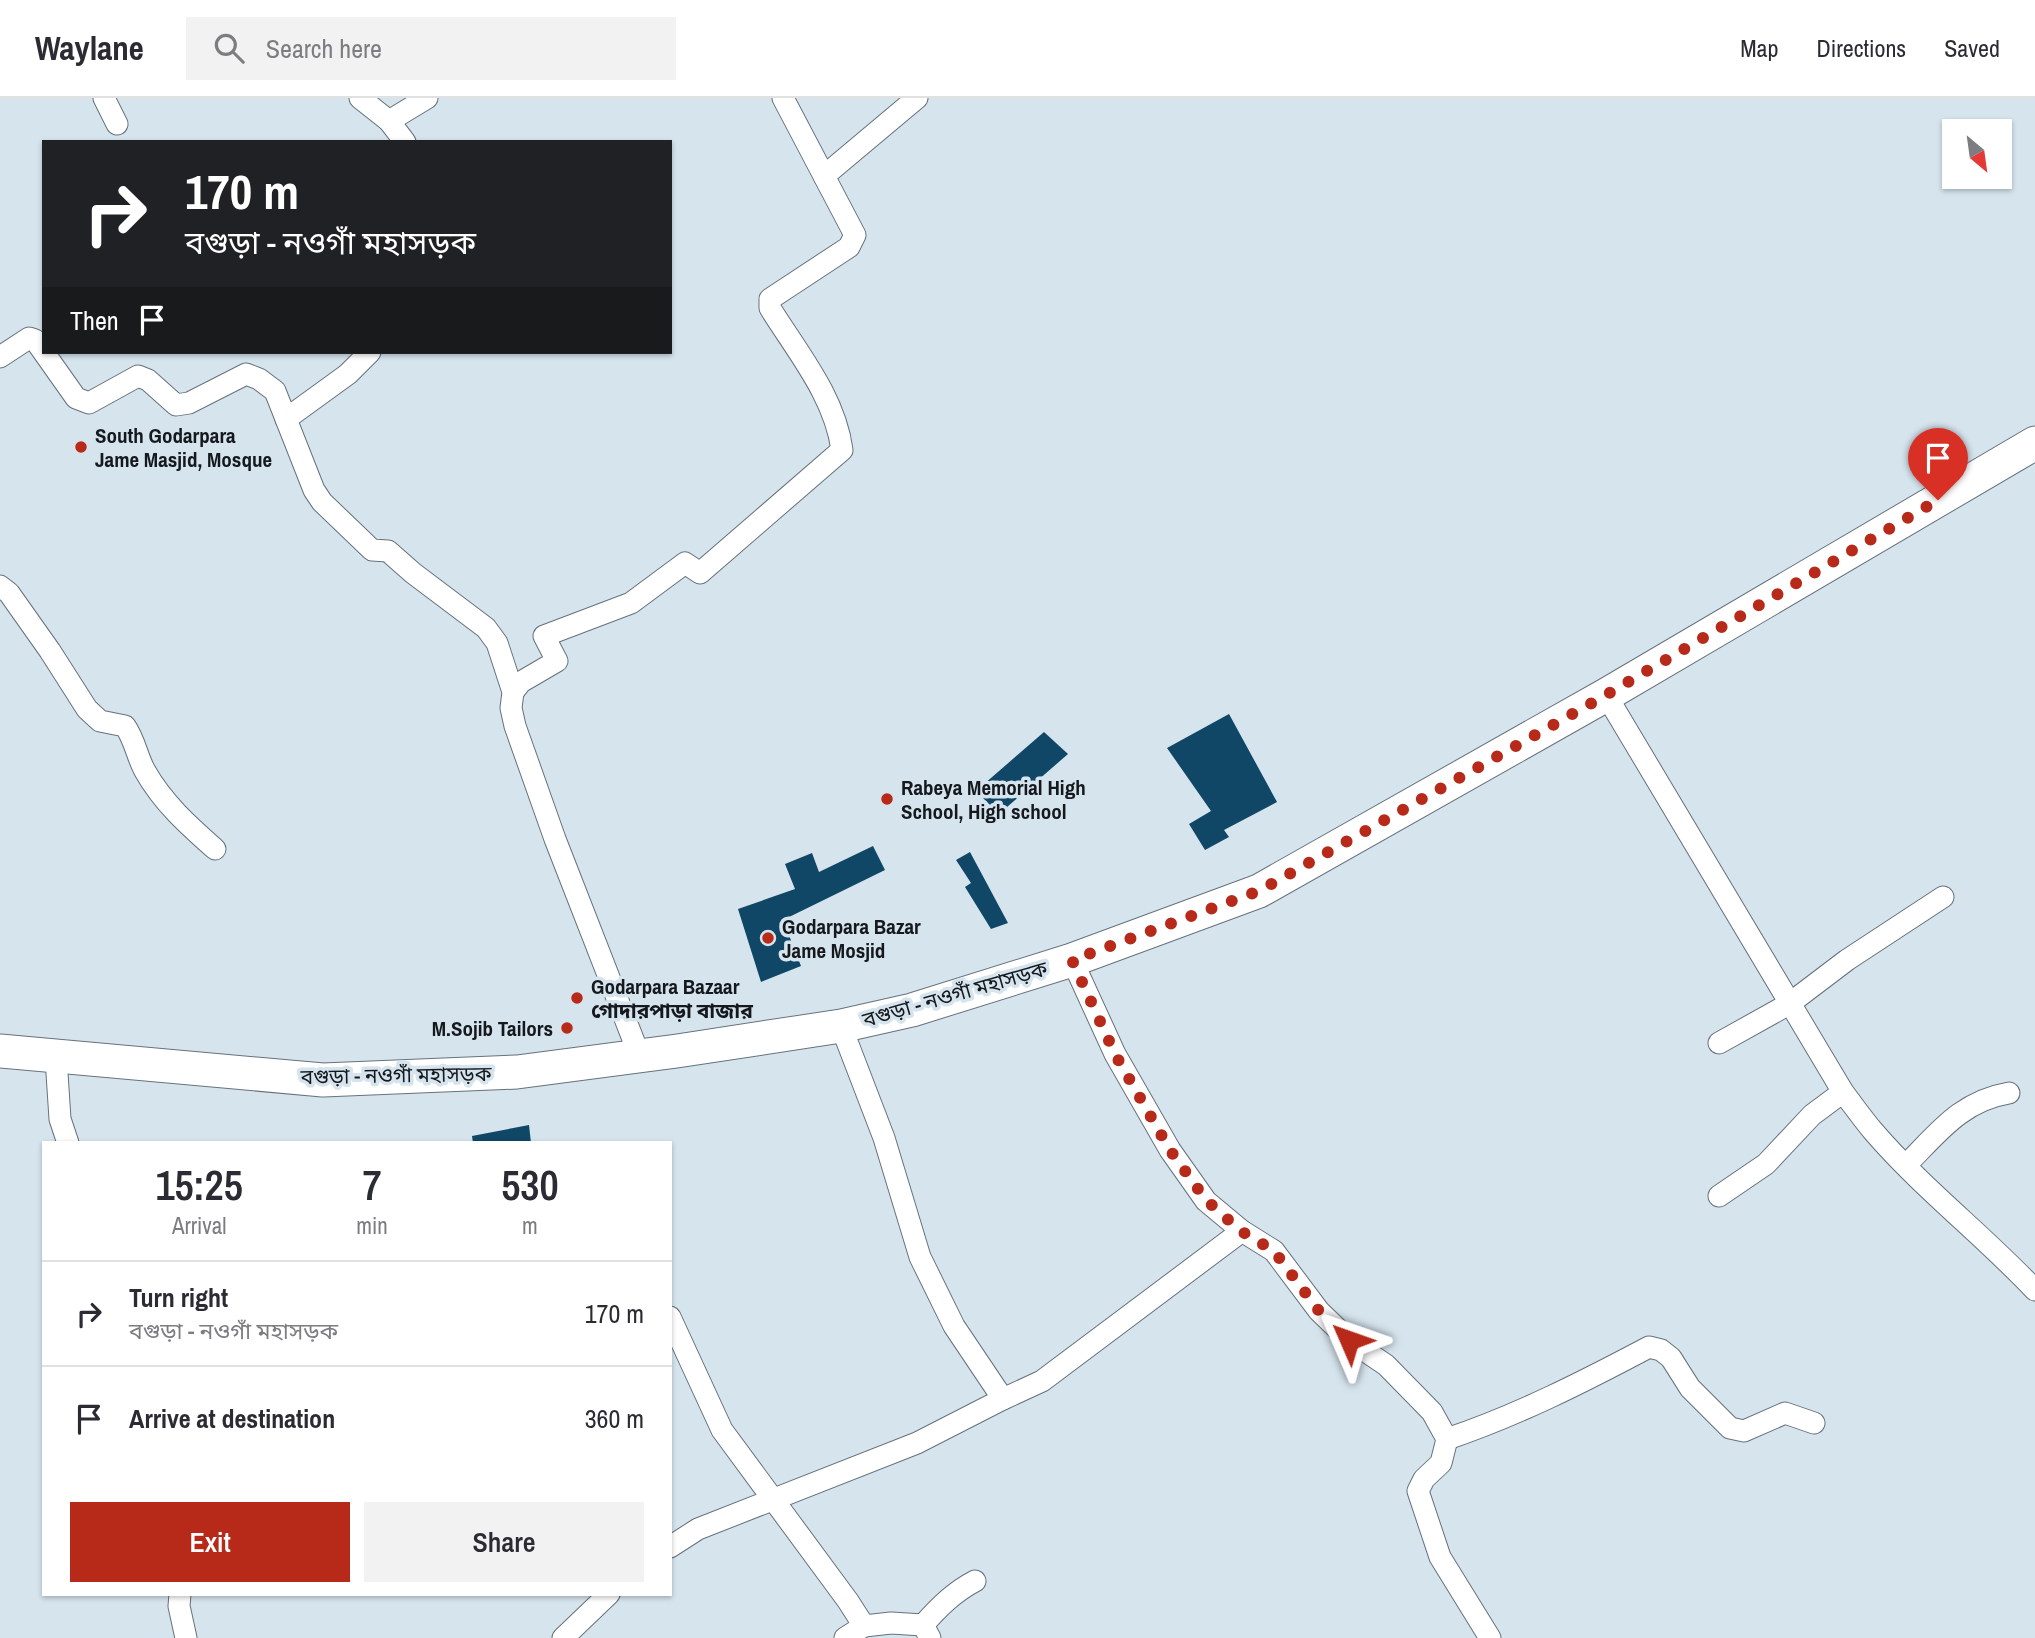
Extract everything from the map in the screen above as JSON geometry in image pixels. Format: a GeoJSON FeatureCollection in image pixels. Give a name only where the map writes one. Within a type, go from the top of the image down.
{"type":"FeatureCollection","features":[{"type":"Feature","properties":{"kind":"main road","name":"বগুড়া - নওগাঁ মহাসড়ক"},"geometry":{"type":"LineString","coordinates":[[0,1051],[323,1080],[517,1072],[640,1057],[841,1026],[912,1010],[1072,960],[1259,891],[1606,695],[2035,443]]}},
{"type":"Feature","properties":{"kind":"street"},"geometry":{"type":"LineString","coordinates":[[104,98],[117,124]]}},
{"type":"Feature","properties":{"kind":"street"},"geometry":{"type":"LineString","coordinates":[[360,98],[389,121],[403,140]]}},
{"type":"Feature","properties":{"kind":"street"},"geometry":{"type":"LineString","coordinates":[[389,121],[427,98]]}},
{"type":"Feature","properties":{"kind":"street"},"geometry":{"type":"LineString","coordinates":[[513,692],[521,682],[556,661],[544,636],[631,603],[685,563],[700,573],[842,450],[829,402],[770,309],[770,299],[849,247],[855,235],[783,98]]}},
{"type":"Feature","properties":{"kind":"street"},"geometry":{"type":"LineString","coordinates":[[824,176],[917,98]]}},
{"type":"Feature","properties":{"kind":"street"},"geometry":{"type":"LineString","coordinates":[[0,358],[29,338],[35,340],[42,350]]}},
{"type":"Feature","properties":{"kind":"street"},"geometry":{"type":"LineString","coordinates":[[45,354],[76,398],[89,403],[138,376],[148,380],[176,405],[189,402],[246,374],[259,379],[275,391],[314,490],[322,502],[372,551],[388,551],[412,573],[486,628],[497,643],[513,692],[511,708],[520,739],[555,839],[640,1057]]}},
{"type":"Feature","properties":{"kind":"street"},"geometry":{"type":"LineString","coordinates":[[286,419],[348,374],[368,354]]}},
{"type":"Feature","properties":{"kind":"street"},"geometry":{"type":"LineString","coordinates":[[0,586],[9,593],[87,709],[100,722],[125,726],[132,736],[144,770],[173,812],[215,849]]}},
{"type":"Feature","properties":{"kind":"street"},"geometry":{"type":"LineString","coordinates":[[1606,695],[1843,1092],[1872,1130],[1906,1166],[2035,1290]]}},
{"type":"Feature","properties":{"kind":"street"},"geometry":{"type":"LineString","coordinates":[[1719,1044],[1789,1004],[1847,960],[1943,897]]}},
{"type":"Feature","properties":{"kind":"street"},"geometry":{"type":"LineString","coordinates":[[1072,960],[1115,1054],[1170,1150],[1206,1200],[1241,1231],[1274,1251],[1319,1311],[1349,1340],[1386,1364],[1432,1412],[1447,1439],[1441,1463],[1424,1479],[1418,1491],[1440,1557],[1490,1638]]}},
{"type":"Feature","properties":{"kind":"street"},"geometry":{"type":"LineString","coordinates":[[841,1026],[884,1138],[920,1257],[954,1326],[1003,1399]]}},
{"type":"Feature","properties":{"kind":"street"},"geometry":{"type":"LineString","coordinates":[[56,1058],[60,1119],[67,1141]]}},
{"type":"Feature","properties":{"kind":"street"},"geometry":{"type":"LineString","coordinates":[[1719,1196],[1766,1164],[1812,1115],[1843,1092]]}},
{"type":"Feature","properties":{"kind":"street"},"geometry":{"type":"LineString","coordinates":[[1906,1166],[1959,1112],[1991,1096],[2009,1093]]}},
{"type":"Feature","properties":{"kind":"street"},"geometry":{"type":"LineString","coordinates":[[672,1546],[698,1528],[917,1443],[1042,1381],[1241,1231]]}},
{"type":"Feature","properties":{"kind":"street"},"geometry":{"type":"LineString","coordinates":[[672,1321],[722,1430],[864,1626]]}},
{"type":"Feature","properties":{"kind":"street"},"geometry":{"type":"LineString","coordinates":[[1447,1439],[1502,1420],[1561,1394],[1649,1347],[1661,1350],[1671,1358],[1690,1388],[1730,1428],[1744,1431],[1785,1413],[1814,1423]]}},
{"type":"Feature","properties":{"kind":"street"},"geometry":{"type":"LineString","coordinates":[[845,1638],[864,1626],[891,1623],[926,1631],[943,1603],[975,1581]]}},
{"type":"Feature","properties":{"kind":"street"},"geometry":{"type":"LineString","coordinates":[[180,1596],[179,1606],[186,1638]]}},
{"type":"Feature","properties":{"kind":"street"},"geometry":{"type":"LineString","coordinates":[[563,1638],[606,1596]]}},
{"type":"Feature","properties":{"kind":"building"},"geometry":{"type":"Polygon","coordinates":[[[1229,714],[1277,802],[1224,830],[1229,837],[1205,850],[1189,824],[1211,811],[1167,748],[1229,714]]]}},
{"type":"Feature","properties":{"kind":"building"},"geometry":{"type":"Polygon","coordinates":[[[1044,732],[1068,754],[999,814],[976,791],[1044,732]]]}},
{"type":"Feature","properties":{"kind":"building"},"geometry":{"type":"Polygon","coordinates":[[[873,846],[885,870],[783,920],[801,966],[761,982],[738,909],[795,889],[785,864],[812,853],[819,872],[873,846]]]}},
{"type":"Feature","properties":{"kind":"building"},"geometry":{"type":"Polygon","coordinates":[[[970,852],[1008,923],[991,929],[965,887],[971,883],[956,860],[970,852]]]}},
{"type":"Feature","properties":{"kind":"building"},"geometry":{"type":"Polygon","coordinates":[[[529,1125],[531,1141],[473,1141],[472,1136],[529,1125]]]}},
{"type":"Feature","properties":{"kind":"place","name":"South Godarpara Jame Masjid, Mosque"},"geometry":{"type":"Point","coordinates":[81,447]}},
{"type":"Feature","properties":{"kind":"place","name":"Rabeya Memorial High School, High school"},"geometry":{"type":"Point","coordinates":[887,799]}},
{"type":"Feature","properties":{"kind":"place","name":"Godarpara Bazar Jame Mosjid"},"geometry":{"type":"Point","coordinates":[768,938]}},
{"type":"Feature","properties":{"kind":"place","name":"Godarpara Bazaar গোদারপাড়া বাজার"},"geometry":{"type":"Point","coordinates":[577,998]}},
{"type":"Feature","properties":{"kind":"place","name":"M.Sojib Tailors"},"geometry":{"type":"Point","coordinates":[567,1028]}},
{"type":"Feature","properties":{"kind":"route"},"geometry":{"type":"LineString","coordinates":[[1349,1340],[1319,1311],[1274,1251],[1241,1231],[1206,1200],[1170,1150],[1115,1054],[1072,960],[1259,891],[1606,695],[1938,500]]}}]}
